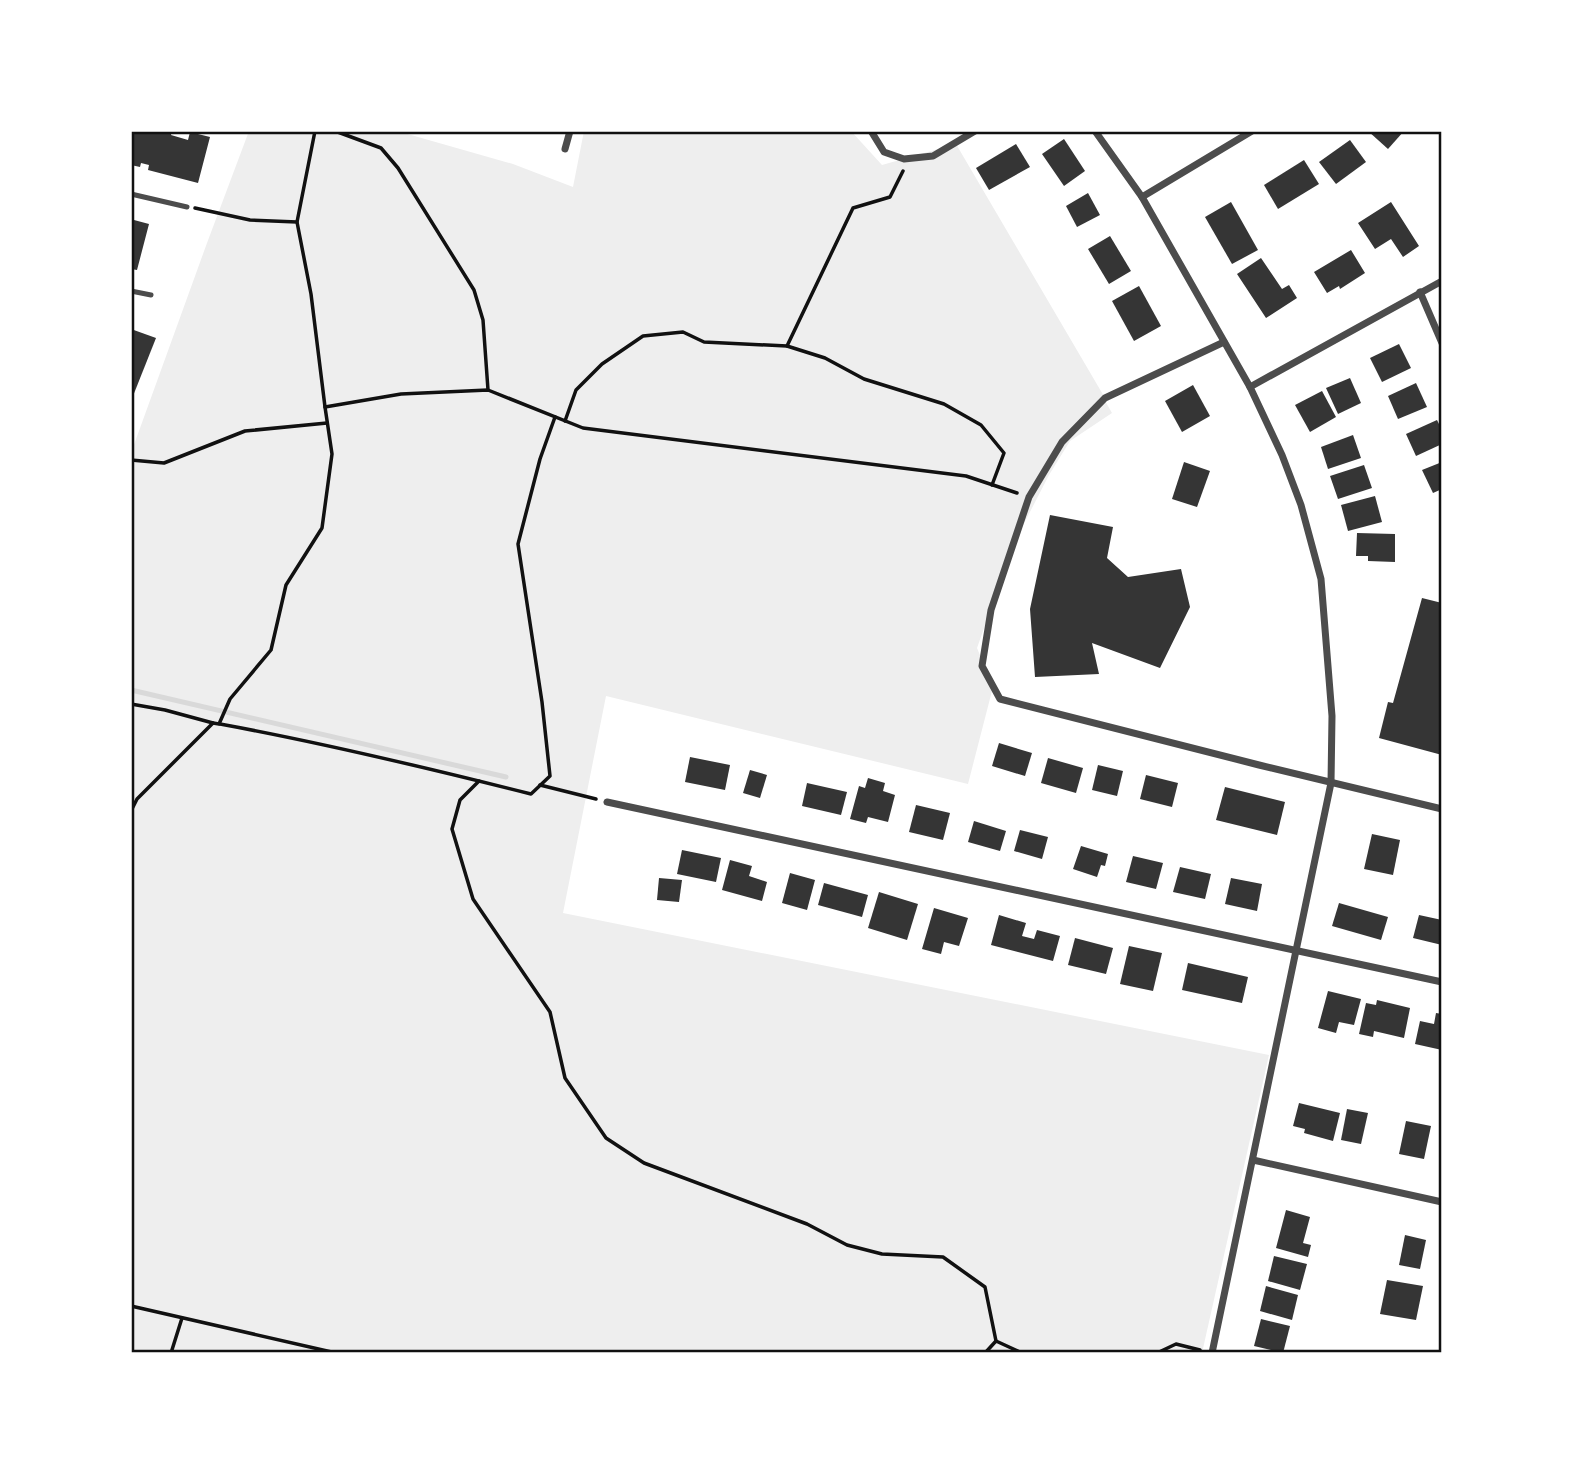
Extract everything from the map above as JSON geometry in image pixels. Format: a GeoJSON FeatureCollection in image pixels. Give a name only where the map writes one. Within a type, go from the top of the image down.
{"type":"FeatureCollection","features":[{"type":"Feature","properties":{"kind":"street"},"geometry":{"type":"LineString","coordinates":[[565,149],[570,131]]}},
{"type":"Feature","properties":{"kind":"street"},"geometry":{"type":"LineString","coordinates":[[872,131],[884,152],[904,159],[933,156],[975,131]]}},
{"type":"Feature","properties":{"kind":"street"},"geometry":{"type":"LineString","coordinates":[[1095,131],[1142,197],[1250,387],[1282,455],[1301,505],[1321,579],[1332,716],[1331,783],[1212,1353]]}},
{"type":"Feature","properties":{"kind":"street"},"geometry":{"type":"LineString","coordinates":[[1142,197],[1252,131]]}},
{"type":"Feature","properties":{"kind":"street"},"geometry":{"type":"LineString","coordinates":[[1250,387],[1442,281]]}},
{"type":"Feature","properties":{"kind":"street"},"geometry":{"type":"LineString","coordinates":[[1420,292],[1442,343]]}},
{"type":"Feature","properties":{"kind":"street"},"geometry":{"type":"LineString","coordinates":[[1224,342],[1105,398],[1062,442],[1029,498],[991,610],[982,666],[1000,699],[1331,783],[1442,808]]}},
{"type":"Feature","properties":{"kind":"street"},"geometry":{"type":"LineString","coordinates":[[607,802],[1442,982]]}},
{"type":"Feature","properties":{"kind":"street"},"geometry":{"type":"LineString","coordinates":[[1253,1160],[1442,1202]]}},
{"type":"Feature","properties":{"kind":"lane"},"geometry":{"type":"LineString","coordinates":[[131,194],[187,207]]}},
{"type":"Feature","properties":{"kind":"lane"},"geometry":{"type":"LineString","coordinates":[[131,291],[151,295]]}},
{"type":"Feature","properties":{"kind":"path"},"geometry":{"type":"LineString","coordinates":[[220,721],[229,702],[271,650],[286,585],[323,528],[332,454],[311,294],[297,222],[315,131]]}},
{"type":"Feature","properties":{"kind":"path"},"geometry":{"type":"LineString","coordinates":[[335,131],[381,148],[398,167],[474,290],[483,320],[488,390]]}},
{"type":"Feature","properties":{"kind":"path"},"geometry":{"type":"LineString","coordinates":[[787,346],[853,208],[890,197],[902,174],[904,159]]}},
{"type":"Feature","properties":{"kind":"path"},"geometry":{"type":"LineString","coordinates":[[187,207],[250,220],[297,222]]}},
{"type":"Feature","properties":{"kind":"path"},"geometry":{"type":"LineString","coordinates":[[565,421],[576,390],[602,363],[643,336],[683,332],[704,342],[787,346],[825,358],[864,379],[944,404],[981,425],[1004,453],[992,485]]}},
{"type":"Feature","properties":{"kind":"path"},"geometry":{"type":"LineString","coordinates":[[325,407],[401,394],[488,390],[583,428],[966,476],[1029,498]]}},
{"type":"Feature","properties":{"kind":"path"},"geometry":{"type":"LineString","coordinates":[[131,704],[212,723],[220,721],[531,794],[550,776],[542,702],[518,544],[540,459],[555,417]]}},
{"type":"Feature","properties":{"kind":"path"},"geometry":{"type":"LineString","coordinates":[[131,460],[164,463],[245,431],[327,423]]}},
{"type":"Feature","properties":{"kind":"path"},"geometry":{"type":"LineString","coordinates":[[131,811],[137,799],[212,723]]}},
{"type":"Feature","properties":{"kind":"path"},"geometry":{"type":"LineString","coordinates":[[479,781],[460,800],[452,829],[473,899],[550,1012],[565,1078],[606,1138],[644,1163],[807,1224],[848,1245],[882,1254],[943,1257],[985,1287],[996,1341]]}},
{"type":"Feature","properties":{"kind":"path"},"geometry":{"type":"LineString","coordinates":[[540,785],[607,802]]}},
{"type":"Feature","properties":{"kind":"path"},"geometry":{"type":"LineString","coordinates":[[131,1306],[336,1353]]}},
{"type":"Feature","properties":{"kind":"path"},"geometry":{"type":"LineString","coordinates":[[171,1353],[182,1318]]}},
{"type":"Feature","properties":{"kind":"path"},"geometry":{"type":"LineString","coordinates":[[985,1353],[996,1341]]}},
{"type":"Feature","properties":{"kind":"path"},"geometry":{"type":"LineString","coordinates":[[996,1341],[1023,1353]]}},
{"type":"Feature","properties":{"kind":"path"},"geometry":{"type":"LineString","coordinates":[[1157,1353],[1176,1344],[1212,1353]]}},
{"type":"Feature","properties":{"kind":"shaded area"},"geometry":{"type":"Polygon","coordinates":[[[249,131],[397,131],[513,164],[573,187],[584,131],[851,131],[882,165],[956,144],[1112,413],[1070,441],[1014,543],[977,648],[993,687],[968,784],[606,696],[563,913],[1269,1055],[1202,1353],[131,1353],[131,453],[249,131]]]}},
{"type":"Feature","properties":{"kind":"building"},"geometry":{"type":"Polygon","coordinates":[[[131,131],[172,131],[171,135],[188,140],[190,132],[210,137],[198,183],[148,170],[149,165],[131,165],[131,131]]]}},
{"type":"Feature","properties":{"kind":"building"},"geometry":{"type":"Polygon","coordinates":[[[1368,131],[1404,131],[1388,149],[1368,131]]]}},
{"type":"Feature","properties":{"kind":"building"},"geometry":{"type":"Polygon","coordinates":[[[1064,139],[1085,171],[1064,186],[1042,154],[1064,139]]]}},
{"type":"Feature","properties":{"kind":"building"},"geometry":{"type":"Polygon","coordinates":[[[1350,140],[1366,162],[1336,184],[1319,162],[1350,140]]]}},
{"type":"Feature","properties":{"kind":"building"},"geometry":{"type":"Polygon","coordinates":[[[1016,144],[1030,167],[989,190],[976,168],[1016,144]]]}},
{"type":"Feature","properties":{"kind":"building"},"geometry":{"type":"Polygon","coordinates":[[[1304,160],[1319,184],[1278,209],[1264,185],[1304,160]]]}},
{"type":"Feature","properties":{"kind":"building"},"geometry":{"type":"Polygon","coordinates":[[[1088,193],[1100,215],[1077,227],[1066,206],[1088,193]]]}},
{"type":"Feature","properties":{"kind":"building"},"geometry":{"type":"Polygon","coordinates":[[[1231,202],[1258,250],[1232,264],[1205,217],[1231,202]]]}},
{"type":"Feature","properties":{"kind":"building"},"geometry":{"type":"Polygon","coordinates":[[[1391,202],[1419,246],[1403,257],[1391,239],[1375,249],[1358,223],[1391,202]]]}},
{"type":"Feature","properties":{"kind":"building"},"geometry":{"type":"Polygon","coordinates":[[[134,220],[149,224],[137,270],[131,269],[131,223],[133,224],[134,220]]]}},
{"type":"Feature","properties":{"kind":"building"},"geometry":{"type":"Polygon","coordinates":[[[1110,236],[1131,271],[1109,284],[1088,249],[1110,236]]]}},
{"type":"Feature","properties":{"kind":"building"},"geometry":{"type":"Polygon","coordinates":[[[1351,250],[1365,273],[1340,289],[1339,286],[1327,293],[1314,272],[1351,250]]]}},
{"type":"Feature","properties":{"kind":"building"},"geometry":{"type":"Polygon","coordinates":[[[1261,258],[1282,289],[1289,285],[1297,298],[1266,318],[1237,274],[1261,258]]]}},
{"type":"Feature","properties":{"kind":"building"},"geometry":{"type":"Polygon","coordinates":[[[1139,286],[1161,326],[1134,341],[1112,301],[1139,286]]]}},
{"type":"Feature","properties":{"kind":"building"},"geometry":{"type":"Polygon","coordinates":[[[131,329],[156,338],[131,401],[131,329]]]}},
{"type":"Feature","properties":{"kind":"building"},"geometry":{"type":"Polygon","coordinates":[[[1399,344],[1411,368],[1382,382],[1370,358],[1399,344]]]}},
{"type":"Feature","properties":{"kind":"building"},"geometry":{"type":"Polygon","coordinates":[[[1350,378],[1361,403],[1338,414],[1326,388],[1350,378]]]}},
{"type":"Feature","properties":{"kind":"building"},"geometry":{"type":"Polygon","coordinates":[[[1416,383],[1427,407],[1398,419],[1388,396],[1416,383]]]}},
{"type":"Feature","properties":{"kind":"building"},"geometry":{"type":"Polygon","coordinates":[[[1193,385],[1210,416],[1182,432],[1165,401],[1193,385]]]}},
{"type":"Feature","properties":{"kind":"building"},"geometry":{"type":"Polygon","coordinates":[[[1322,391],[1336,417],[1310,432],[1295,405],[1322,391]]]}},
{"type":"Feature","properties":{"kind":"building"},"geometry":{"type":"Polygon","coordinates":[[[1437,420],[1442,430],[1442,444],[1416,456],[1406,434],[1437,420]]]}},
{"type":"Feature","properties":{"kind":"building"},"geometry":{"type":"Polygon","coordinates":[[[1353,435],[1361,458],[1328,469],[1321,447],[1353,435]]]}},
{"type":"Feature","properties":{"kind":"building"},"geometry":{"type":"Polygon","coordinates":[[[1184,462],[1210,471],[1197,507],[1172,499],[1184,462]]]}},
{"type":"Feature","properties":{"kind":"building"},"geometry":{"type":"Polygon","coordinates":[[[1442,462],[1442,489],[1433,493],[1422,470],[1442,462]]]}},
{"type":"Feature","properties":{"kind":"building"},"geometry":{"type":"Polygon","coordinates":[[[1364,465],[1372,488],[1338,499],[1330,476],[1364,465]]]}},
{"type":"Feature","properties":{"kind":"building"},"geometry":{"type":"Polygon","coordinates":[[[1375,496],[1382,522],[1348,531],[1341,505],[1375,496]]]}},
{"type":"Feature","properties":{"kind":"building"},"geometry":{"type":"Polygon","coordinates":[[[1050,515],[1113,527],[1107,558],[1128,577],[1181,569],[1190,607],[1160,668],[1092,643],[1099,674],[1035,677],[1030,609],[1050,515]]]}},
{"type":"Feature","properties":{"kind":"building"},"geometry":{"type":"Polygon","coordinates":[[[1357,533],[1395,534],[1395,562],[1368,561],[1368,556],[1356,556],[1357,533]]]}},
{"type":"Feature","properties":{"kind":"building"},"geometry":{"type":"Polygon","coordinates":[[[1422,598],[1442,603],[1442,755],[1379,738],[1388,702],[1393,703],[1422,598]]]}},
{"type":"Feature","properties":{"kind":"building"},"geometry":{"type":"Polygon","coordinates":[[[999,743],[1032,753],[1025,776],[992,766],[999,743]]]}},
{"type":"Feature","properties":{"kind":"building"},"geometry":{"type":"Polygon","coordinates":[[[690,757],[730,765],[725,790],[685,782],[690,757]]]}},
{"type":"Feature","properties":{"kind":"building"},"geometry":{"type":"Polygon","coordinates":[[[1048,758],[1083,768],[1076,793],[1041,783],[1048,758]]]}},
{"type":"Feature","properties":{"kind":"building"},"geometry":{"type":"Polygon","coordinates":[[[1098,765],[1123,771],[1117,796],[1092,790],[1098,765]]]}},
{"type":"Feature","properties":{"kind":"building"},"geometry":{"type":"Polygon","coordinates":[[[750,770],[767,775],[760,798],[743,793],[750,770]]]}},
{"type":"Feature","properties":{"kind":"building"},"geometry":{"type":"Polygon","coordinates":[[[1146,775],[1178,783],[1172,807],[1140,799],[1146,775]]]}},
{"type":"Feature","properties":{"kind":"building"},"geometry":{"type":"Polygon","coordinates":[[[868,778],[885,783],[883,791],[895,795],[888,822],[868,817],[866,823],[850,819],[859,786],[865,788],[868,778]]]}},
{"type":"Feature","properties":{"kind":"building"},"geometry":{"type":"Polygon","coordinates":[[[807,783],[847,792],[841,815],[802,806],[807,783]]]}},
{"type":"Feature","properties":{"kind":"building"},"geometry":{"type":"Polygon","coordinates":[[[1225,787],[1285,802],[1277,835],[1216,820],[1225,787]]]}},
{"type":"Feature","properties":{"kind":"building"},"geometry":{"type":"Polygon","coordinates":[[[916,805],[950,813],[943,840],[909,832],[916,805]]]}},
{"type":"Feature","properties":{"kind":"building"},"geometry":{"type":"Polygon","coordinates":[[[974,821],[1006,831],[1000,851],[968,842],[974,821]]]}},
{"type":"Feature","properties":{"kind":"building"},"geometry":{"type":"Polygon","coordinates":[[[1020,830],[1048,837],[1042,859],[1014,851],[1020,830]]]}},
{"type":"Feature","properties":{"kind":"building"},"geometry":{"type":"Polygon","coordinates":[[[1372,834],[1400,840],[1393,875],[1364,869],[1372,834]]]}},
{"type":"Feature","properties":{"kind":"building"},"geometry":{"type":"Polygon","coordinates":[[[1081,846],[1108,854],[1105,866],[1101,865],[1097,877],[1073,869],[1081,846]]]}},
{"type":"Feature","properties":{"kind":"building"},"geometry":{"type":"Polygon","coordinates":[[[682,850],[721,858],[716,882],[677,874],[682,850]]]}},
{"type":"Feature","properties":{"kind":"building"},"geometry":{"type":"Polygon","coordinates":[[[1133,856],[1163,863],[1156,889],[1126,882],[1133,856]]]}},
{"type":"Feature","properties":{"kind":"building"},"geometry":{"type":"Polygon","coordinates":[[[730,860],[752,866],[749,876],[767,882],[762,901],[722,890],[730,860]]]}},
{"type":"Feature","properties":{"kind":"building"},"geometry":{"type":"Polygon","coordinates":[[[1180,867],[1211,874],[1205,899],[1173,892],[1180,867]]]}},
{"type":"Feature","properties":{"kind":"building"},"geometry":{"type":"Polygon","coordinates":[[[790,873],[815,880],[807,910],[782,903],[790,873]]]}},
{"type":"Feature","properties":{"kind":"building"},"geometry":{"type":"Polygon","coordinates":[[[659,878],[682,880],[679,902],[657,900],[659,878]]]}},
{"type":"Feature","properties":{"kind":"building"},"geometry":{"type":"Polygon","coordinates":[[[1231,878],[1262,884],[1257,911],[1225,904],[1231,878]]]}},
{"type":"Feature","properties":{"kind":"building"},"geometry":{"type":"Polygon","coordinates":[[[824,883],[868,895],[862,917],[818,905],[824,883]]]}},
{"type":"Feature","properties":{"kind":"building"},"geometry":{"type":"Polygon","coordinates":[[[879,892],[918,904],[907,940],[868,928],[879,892]]]}},
{"type":"Feature","properties":{"kind":"building"},"geometry":{"type":"Polygon","coordinates":[[[1339,903],[1388,917],[1381,940],[1332,926],[1339,903]]]}},
{"type":"Feature","properties":{"kind":"building"},"geometry":{"type":"Polygon","coordinates":[[[934,908],[968,918],[959,946],[944,942],[941,954],[922,949],[934,908]]]}},
{"type":"Feature","properties":{"kind":"building"},"geometry":{"type":"Polygon","coordinates":[[[999,915],[1026,923],[1022,936],[1034,939],[1037,930],[1060,936],[1053,961],[991,945],[999,915]]]}},
{"type":"Feature","properties":{"kind":"building"},"geometry":{"type":"Polygon","coordinates":[[[1419,915],[1442,920],[1442,945],[1413,938],[1419,915]]]}},
{"type":"Feature","properties":{"kind":"building"},"geometry":{"type":"Polygon","coordinates":[[[1075,938],[1113,948],[1106,974],[1068,965],[1075,938]]]}},
{"type":"Feature","properties":{"kind":"building"},"geometry":{"type":"Polygon","coordinates":[[[1129,946],[1162,953],[1153,991],[1120,984],[1129,946]]]}},
{"type":"Feature","properties":{"kind":"building"},"geometry":{"type":"Polygon","coordinates":[[[1188,963],[1248,977],[1242,1003],[1182,990],[1188,963]]]}},
{"type":"Feature","properties":{"kind":"building"},"geometry":{"type":"Polygon","coordinates":[[[1328,991],[1361,999],[1354,1025],[1339,1022],[1336,1033],[1318,1028],[1328,991]]]}},
{"type":"Feature","properties":{"kind":"building"},"geometry":{"type":"Polygon","coordinates":[[[1377,1000],[1410,1008],[1404,1038],[1374,1031],[1373,1037],[1359,1034],[1366,1003],[1376,1005],[1377,1000]]]}},
{"type":"Feature","properties":{"kind":"building"},"geometry":{"type":"Polygon","coordinates":[[[1436,1013],[1442,1014],[1442,1050],[1415,1044],[1420,1021],[1434,1024],[1436,1013]]]}},
{"type":"Feature","properties":{"kind":"building"},"geometry":{"type":"Polygon","coordinates":[[[1299,1103],[1340,1113],[1333,1141],[1304,1133],[1305,1129],[1293,1126],[1299,1103]]]}},
{"type":"Feature","properties":{"kind":"building"},"geometry":{"type":"Polygon","coordinates":[[[1347,1109],[1368,1113],[1361,1144],[1341,1140],[1347,1109]]]}},
{"type":"Feature","properties":{"kind":"building"},"geometry":{"type":"Polygon","coordinates":[[[1406,1121],[1431,1126],[1424,1159],[1399,1154],[1406,1121]]]}},
{"type":"Feature","properties":{"kind":"building"},"geometry":{"type":"Polygon","coordinates":[[[1286,1210],[1310,1217],[1303,1243],[1311,1245],[1308,1257],[1276,1248],[1286,1210]]]}},
{"type":"Feature","properties":{"kind":"building"},"geometry":{"type":"Polygon","coordinates":[[[1405,1235],[1426,1240],[1420,1269],[1399,1265],[1405,1235]]]}},
{"type":"Feature","properties":{"kind":"building"},"geometry":{"type":"Polygon","coordinates":[[[1274,1256],[1307,1264],[1300,1290],[1268,1281],[1274,1256]]]}},
{"type":"Feature","properties":{"kind":"building"},"geometry":{"type":"Polygon","coordinates":[[[1387,1280],[1423,1286],[1416,1320],[1380,1314],[1387,1280]]]}},
{"type":"Feature","properties":{"kind":"building"},"geometry":{"type":"Polygon","coordinates":[[[1266,1286],[1298,1295],[1292,1320],[1260,1311],[1266,1286]]]}},
{"type":"Feature","properties":{"kind":"building"},"geometry":{"type":"Polygon","coordinates":[[[1261,1319],[1290,1326],[1283,1353],[1254,1346],[1261,1319]]]}},
{"type":"Feature","properties":{"kind":"waterway"},"geometry":{"type":"LineString","coordinates":[[131,690],[506,777]]}}]}
